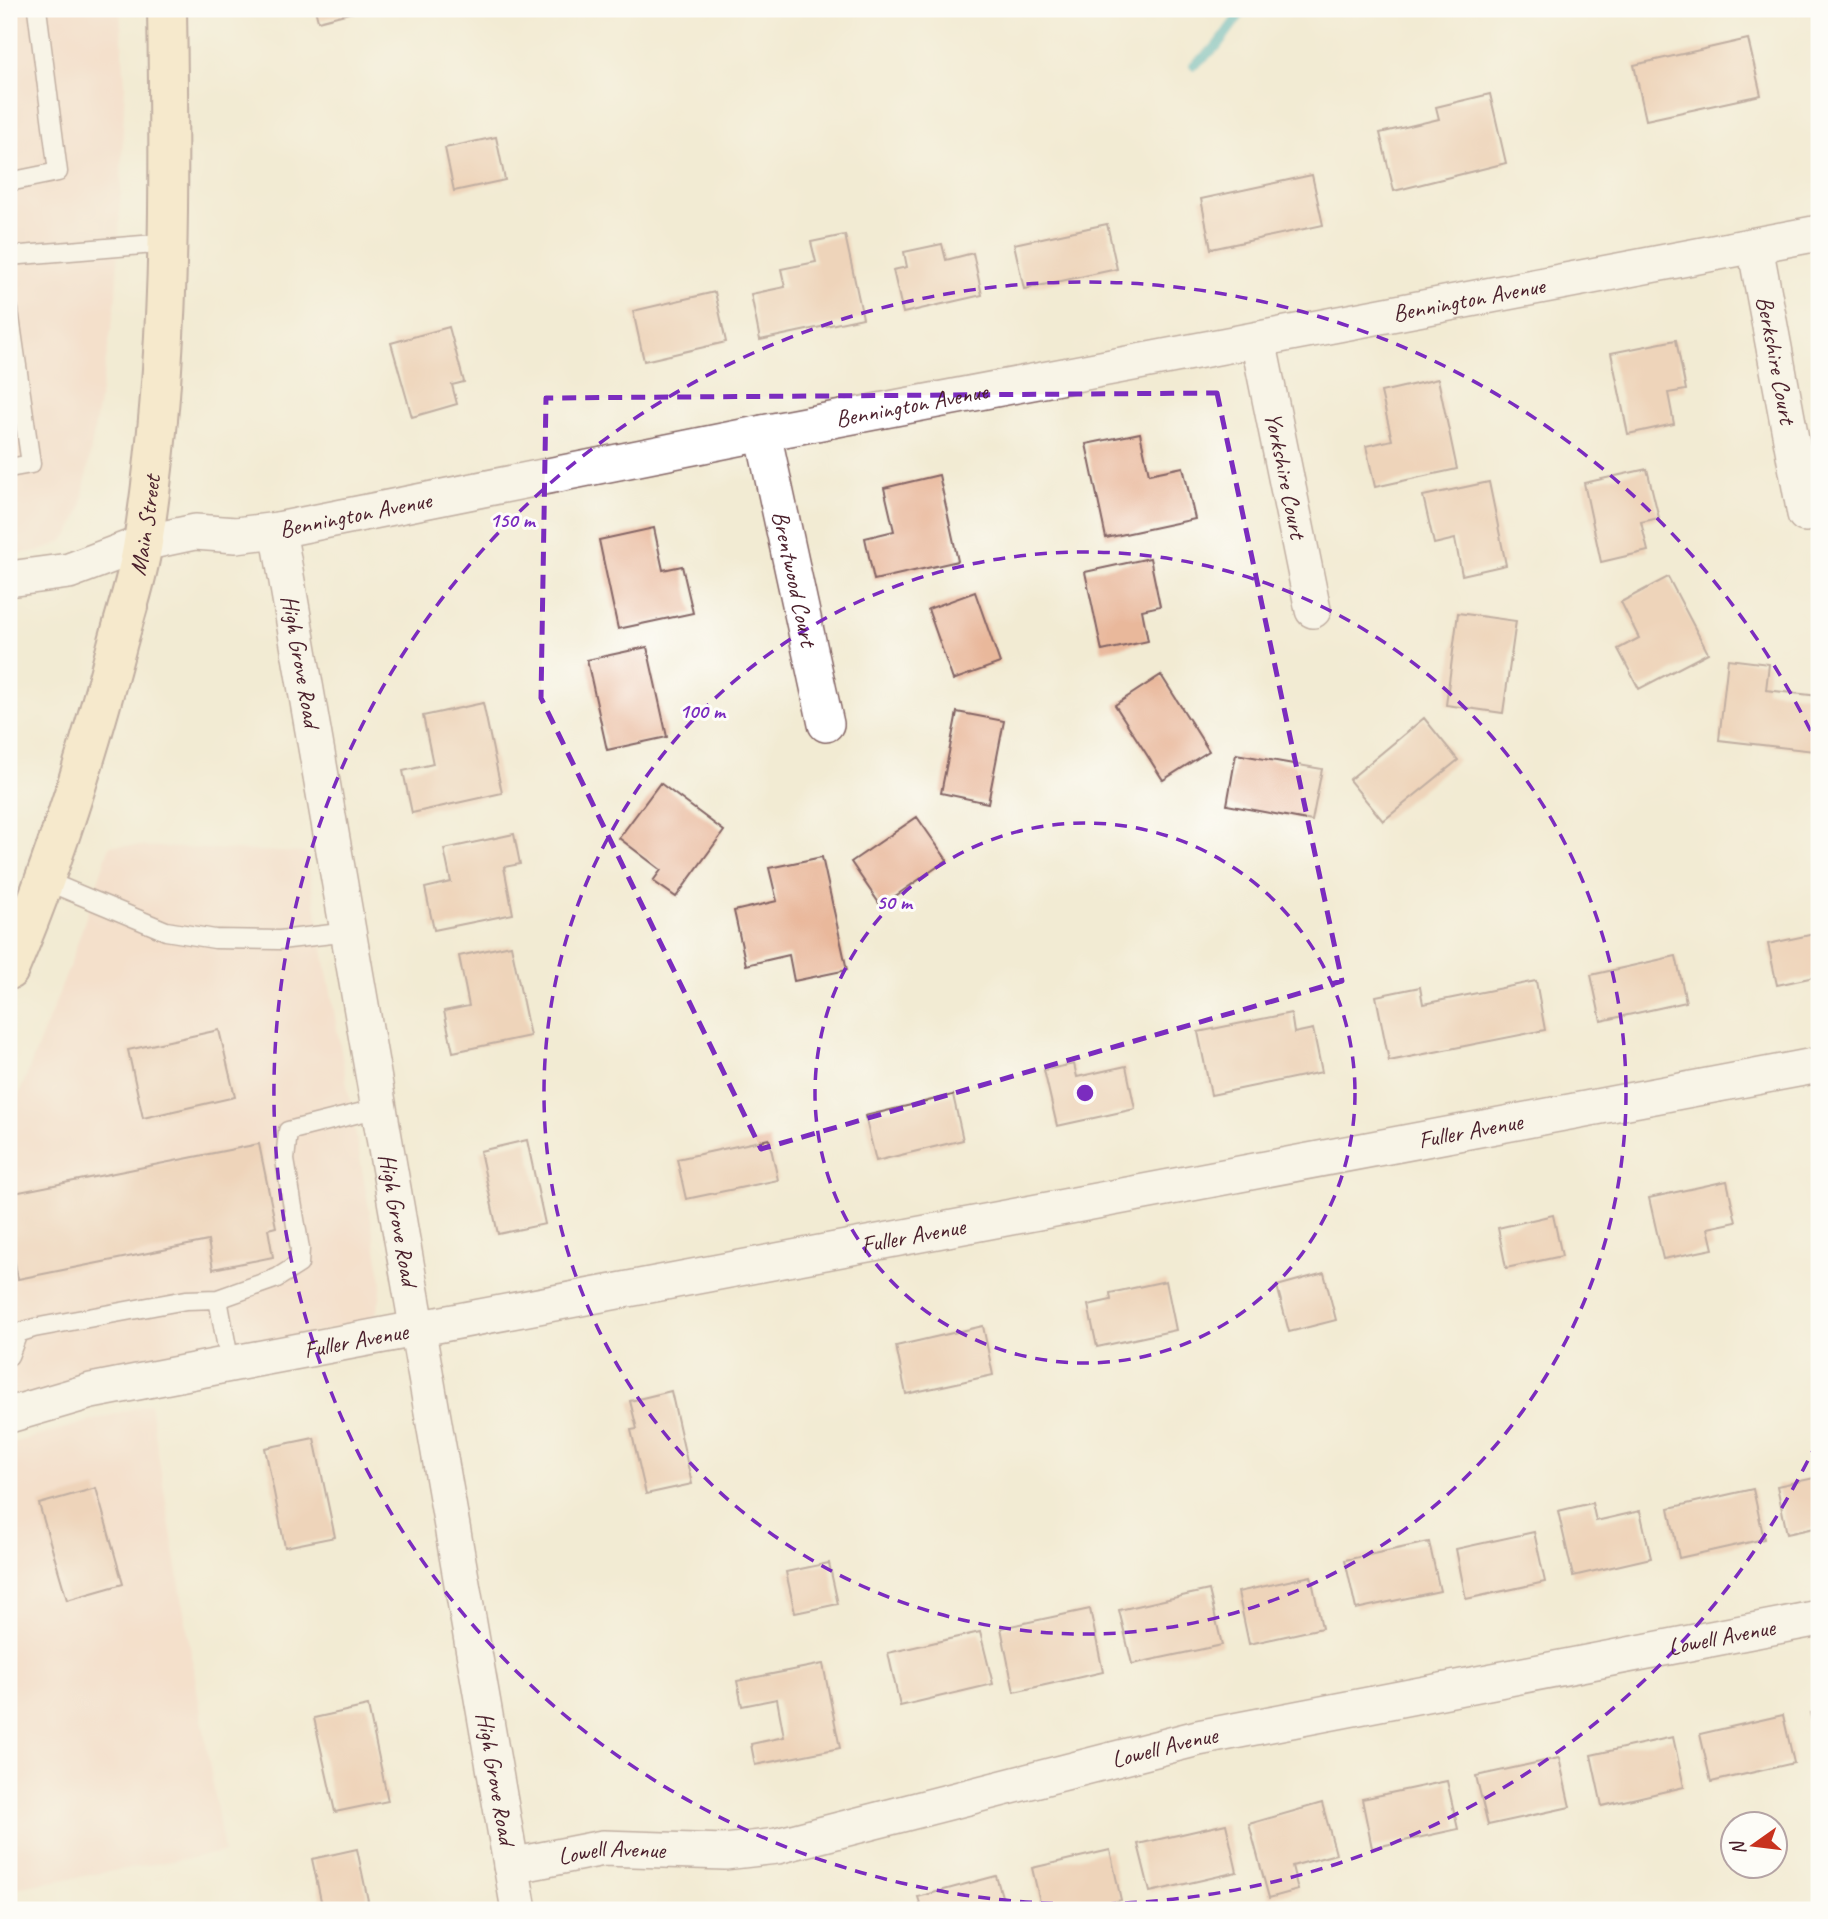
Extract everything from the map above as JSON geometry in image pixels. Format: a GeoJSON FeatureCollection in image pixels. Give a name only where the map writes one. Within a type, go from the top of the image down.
{"type":"FeatureCollection","features":[{"type":"Feature","properties":{"kind":"main road","name":"Main Street"},"geometry":{"type":"LineString","coordinates":[[9,970],[44,880],[95,729],[143,543],[160,381],[170,185],[167,9]]}},
{"type":"Feature","properties":{"kind":"street","name":"Bennington Avenue"},"geometry":{"type":"LineString","coordinates":[[9,579],[69,570],[143,543],[195,532],[236,535],[278,530],[763,433],[1819,233]]}},
{"type":"Feature","properties":{"kind":"street","name":"Berkshire Court"},"geometry":{"type":"LineString","coordinates":[[1755,246],[1805,514]]}},
{"type":"Feature","properties":{"kind":"street","name":"Yorkshire Court"},"geometry":{"type":"LineString","coordinates":[[1258,340],[1313,610]]}},
{"type":"Feature","properties":{"kind":"street","name":"Brentwood Court"},"geometry":{"type":"LineString","coordinates":[[763,433],[826,724]]}},
{"type":"Feature","properties":{"kind":"street","name":"High Grove Road"},"geometry":{"type":"LineString","coordinates":[[278,530],[519,1910]]}},
{"type":"Feature","properties":{"kind":"street","name":"Fuller Avenue"},"geometry":{"type":"LineString","coordinates":[[9,1415],[91,1391],[230,1364],[1819,1065]]}},
{"type":"Feature","properties":{"kind":"street","name":"Lowell Avenue"},"geometry":{"type":"LineString","coordinates":[[511,1866],[603,1848],[725,1852],[777,1846],[1198,1738],[1819,1618]]}},
{"type":"Feature","properties":{"kind":"lane"},"geometry":{"type":"LineString","coordinates":[[9,182],[58,172],[37,9]]}},
{"type":"Feature","properties":{"kind":"lane"},"geometry":{"type":"LineString","coordinates":[[9,256],[167,243]]}},
{"type":"Feature","properties":{"kind":"lane"},"geometry":{"type":"LineString","coordinates":[[9,310],[31,464],[9,468]]}},
{"type":"Feature","properties":{"kind":"lane"},"geometry":{"type":"LineString","coordinates":[[44,880],[166,931],[215,940],[281,940],[349,932]]}},
{"type":"Feature","properties":{"kind":"lane"},"geometry":{"type":"LineString","coordinates":[[9,1356],[18,1333],[64,1320],[186,1300],[218,1299],[277,1278],[299,1264],[300,1249],[285,1160],[288,1131],[379,1108]]}},
{"type":"Feature","properties":{"kind":"lane"},"geometry":{"type":"LineString","coordinates":[[218,1299],[230,1364]]}},
{"type":"Feature","properties":{"kind":"highlighted area"},"geometry":{"type":"Polygon","coordinates":[[[1217,393],[1342,981],[761,1149],[541,698],[546,398],[1217,393]]]}},
{"type":"Feature","properties":{"kind":"shaded area"},"geometry":{"type":"Polygon","coordinates":[[[9,9],[120,9],[125,85],[116,300],[81,508],[70,534],[61,542],[46,549],[9,556],[9,9]]]}},
{"type":"Feature","properties":{"kind":"shaded area"},"geometry":{"type":"Polygon","coordinates":[[[110,845],[306,853],[382,1282],[380,1299],[376,1313],[364,1322],[9,1401],[9,1120],[70,965],[110,845]]]}},
{"type":"Feature","properties":{"kind":"shaded area"},"geometry":{"type":"Polygon","coordinates":[[[150,1404],[224,1852],[9,1889],[9,1444],[150,1404]]]}},
{"type":"Feature","properties":{"kind":"building"},"geometry":{"type":"Polygon","coordinates":[[[315,9],[361,9],[361,10],[318,21],[315,9]]]}},
{"type":"Feature","properties":{"kind":"building"},"geometry":{"type":"Polygon","coordinates":[[[1748,39],[1761,95],[1646,120],[1634,65],[1748,39]]]}},
{"type":"Feature","properties":{"kind":"building"},"geometry":{"type":"Polygon","coordinates":[[[1490,94],[1506,163],[1394,191],[1380,133],[1439,119],[1436,107],[1490,94]]]}},
{"type":"Feature","properties":{"kind":"building"},"geometry":{"type":"Polygon","coordinates":[[[496,137],[505,180],[454,191],[445,148],[496,137]]]}},
{"type":"Feature","properties":{"kind":"building"},"geometry":{"type":"Polygon","coordinates":[[[1312,175],[1323,225],[1211,249],[1201,199],[1312,175]]]}},
{"type":"Feature","properties":{"kind":"building"},"geometry":{"type":"Polygon","coordinates":[[[1107,224],[1117,269],[1024,289],[1014,244],[1107,224]]]}},
{"type":"Feature","properties":{"kind":"building"},"geometry":{"type":"Polygon","coordinates":[[[845,235],[863,318],[760,340],[751,294],[785,287],[781,269],[816,262],[811,242],[845,235]]]}},
{"type":"Feature","properties":{"kind":"building"},"geometry":{"type":"Polygon","coordinates":[[[942,244],[946,260],[973,253],[982,295],[903,313],[893,270],[907,267],[904,252],[942,244]]]}},
{"type":"Feature","properties":{"kind":"building"},"geometry":{"type":"Polygon","coordinates":[[[715,292],[726,342],[644,361],[633,311],[715,292]]]}},
{"type":"Feature","properties":{"kind":"building"},"geometry":{"type":"Polygon","coordinates":[[[449,327],[464,382],[452,385],[457,404],[412,417],[391,343],[449,327]]]}},
{"type":"Feature","properties":{"kind":"building"},"geometry":{"type":"Polygon","coordinates":[[[1676,340],[1686,390],[1668,393],[1674,424],[1628,434],[1611,353],[1676,340]]]}},
{"type":"Feature","properties":{"kind":"building"},"geometry":{"type":"Polygon","coordinates":[[[1438,379],[1457,469],[1375,487],[1366,446],[1392,440],[1381,392],[1438,379]]]}},
{"type":"Feature","properties":{"kind":"building"},"geometry":{"type":"Polygon","coordinates":[[[1140,433],[1149,474],[1183,467],[1195,519],[1106,538],[1086,444],[1140,433]]]}},
{"type":"Feature","properties":{"kind":"building"},"geometry":{"type":"Polygon","coordinates":[[[1647,469],[1659,518],[1641,522],[1648,551],[1601,562],[1584,483],[1647,469]]]}},
{"type":"Feature","properties":{"kind":"building"},"geometry":{"type":"Polygon","coordinates":[[[939,475],[958,561],[874,580],[865,538],[894,531],[884,488],[939,475]]]}},
{"type":"Feature","properties":{"kind":"building"},"geometry":{"type":"Polygon","coordinates":[[[1489,482],[1506,565],[1462,575],[1455,539],[1434,544],[1423,496],[1489,482]]]}},
{"type":"Feature","properties":{"kind":"building"},"geometry":{"type":"Polygon","coordinates":[[[654,528],[663,570],[682,566],[693,613],[618,629],[599,540],[654,528]]]}},
{"type":"Feature","properties":{"kind":"building"},"geometry":{"type":"Polygon","coordinates":[[[1150,558],[1160,606],[1142,610],[1148,641],[1102,651],[1085,572],[1150,558]]]}},
{"type":"Feature","properties":{"kind":"building"},"geometry":{"type":"Polygon","coordinates":[[[1668,577],[1708,653],[1639,689],[1618,649],[1639,638],[1621,602],[1668,577]]]}},
{"type":"Feature","properties":{"kind":"building"},"geometry":{"type":"Polygon","coordinates":[[[975,592],[1000,663],[953,680],[928,609],[975,592]]]}},
{"type":"Feature","properties":{"kind":"building"},"geometry":{"type":"Polygon","coordinates":[[[1458,613],[1516,621],[1503,713],[1446,705],[1458,613]]]}},
{"type":"Feature","properties":{"kind":"building"},"geometry":{"type":"Polygon","coordinates":[[[647,647],[667,737],[607,750],[587,660],[647,647]]]}},
{"type":"Feature","properties":{"kind":"building"},"geometry":{"type":"Polygon","coordinates":[[[1728,659],[1769,664],[1766,690],[1819,696],[1814,751],[1719,740],[1728,659]]]}},
{"type":"Feature","properties":{"kind":"building"},"geometry":{"type":"Polygon","coordinates":[[[1161,675],[1209,751],[1163,780],[1115,705],[1161,675]]]}},
{"type":"Feature","properties":{"kind":"building"},"geometry":{"type":"Polygon","coordinates":[[[483,703],[502,793],[412,813],[403,771],[433,764],[423,716],[483,703]]]}},
{"type":"Feature","properties":{"kind":"building"},"geometry":{"type":"Polygon","coordinates":[[[957,712],[1004,721],[988,803],[941,793],[957,712]]]}},
{"type":"Feature","properties":{"kind":"building"},"geometry":{"type":"Polygon","coordinates":[[[1424,718],[1458,760],[1383,821],[1349,780],[1424,718]]]}},
{"type":"Feature","properties":{"kind":"building"},"geometry":{"type":"Polygon","coordinates":[[[1236,754],[1322,769],[1312,821],[1227,805],[1236,754]]]}},
{"type":"Feature","properties":{"kind":"building"},"geometry":{"type":"Polygon","coordinates":[[[660,783],[724,831],[676,897],[653,881],[661,870],[619,838],[660,783]]]}},
{"type":"Feature","properties":{"kind":"building"},"geometry":{"type":"Polygon","coordinates":[[[917,817],[947,860],[881,906],[851,862],[917,817]]]}},
{"type":"Feature","properties":{"kind":"building"},"geometry":{"type":"Polygon","coordinates":[[[514,834],[520,864],[504,867],[513,914],[434,930],[425,888],[451,882],[444,849],[514,834]]]}},
{"type":"Feature","properties":{"kind":"building"},"geometry":{"type":"Polygon","coordinates":[[[822,857],[847,970],[794,981],[789,955],[746,965],[734,911],[777,901],[769,868],[822,857]]]}},
{"type":"Feature","properties":{"kind":"building"},"geometry":{"type":"Polygon","coordinates":[[[1819,933],[1819,976],[1777,985],[1768,944],[1819,933]]]}},
{"type":"Feature","properties":{"kind":"building"},"geometry":{"type":"Polygon","coordinates":[[[511,945],[530,1036],[453,1052],[444,1011],[469,1006],[459,956],[511,945]]]}},
{"type":"Feature","properties":{"kind":"building"},"geometry":{"type":"Polygon","coordinates":[[[1676,956],[1686,1002],[1601,1021],[1591,975],[1676,956]]]}},
{"type":"Feature","properties":{"kind":"building"},"geometry":{"type":"Polygon","coordinates":[[[1536,981],[1545,1030],[1389,1061],[1376,996],[1420,987],[1423,1004],[1536,981]]]}},
{"type":"Feature","properties":{"kind":"building"},"geometry":{"type":"Polygon","coordinates":[[[1291,1013],[1294,1033],[1313,1029],[1322,1072],[1211,1095],[1198,1032],[1291,1013]]]}},
{"type":"Feature","properties":{"kind":"building"},"geometry":{"type":"Polygon","coordinates":[[[219,1030],[235,1097],[143,1118],[128,1050],[219,1030]]]}},
{"type":"Feature","properties":{"kind":"building"},"geometry":{"type":"Polygon","coordinates":[[[1074,1064],[1077,1077],[1126,1066],[1135,1109],[1057,1126],[1044,1070],[1074,1064]]]}},
{"type":"Feature","properties":{"kind":"building"},"geometry":{"type":"Polygon","coordinates":[[[953,1095],[963,1140],[876,1161],[865,1116],[953,1095]]]}},
{"type":"Feature","properties":{"kind":"building"},"geometry":{"type":"Polygon","coordinates":[[[769,1139],[778,1180],[686,1199],[677,1159],[769,1139]]]}},
{"type":"Feature","properties":{"kind":"building"},"geometry":{"type":"Polygon","coordinates":[[[527,1140],[545,1224],[498,1234],[480,1151],[527,1140]]]}},
{"type":"Feature","properties":{"kind":"building"},"geometry":{"type":"Polygon","coordinates":[[[259,1144],[276,1227],[268,1229],[273,1257],[213,1269],[208,1241],[18,1279],[9,1230],[9,1194],[259,1144]]]}},
{"type":"Feature","properties":{"kind":"building"},"geometry":{"type":"Polygon","coordinates":[[[1819,1159],[1819,1191],[1818,1192],[1812,1161],[1819,1159]]]}},
{"type":"Feature","properties":{"kind":"building"},"geometry":{"type":"Polygon","coordinates":[[[1727,1181],[1736,1222],[1708,1228],[1713,1249],[1663,1259],[1649,1198],[1727,1181]]]}},
{"type":"Feature","properties":{"kind":"building"},"geometry":{"type":"Polygon","coordinates":[[[1553,1215],[1562,1256],[1506,1268],[1498,1228],[1553,1215]]]}},
{"type":"Feature","properties":{"kind":"building"},"geometry":{"type":"Polygon","coordinates":[[[1324,1273],[1336,1320],[1289,1332],[1277,1286],[1324,1273]]]}},
{"type":"Feature","properties":{"kind":"building"},"geometry":{"type":"Polygon","coordinates":[[[1166,1281],[1176,1330],[1097,1347],[1088,1305],[1111,1300],[1110,1293],[1166,1281]]]}},
{"type":"Feature","properties":{"kind":"building"},"geometry":{"type":"Polygon","coordinates":[[[983,1326],[993,1375],[906,1394],[896,1346],[983,1326]]]}},
{"type":"Feature","properties":{"kind":"building"},"geometry":{"type":"Polygon","coordinates":[[[671,1391],[692,1484],[646,1494],[631,1430],[637,1429],[630,1401],[671,1391]]]}},
{"type":"Feature","properties":{"kind":"building"},"geometry":{"type":"Polygon","coordinates":[[[314,1438],[335,1537],[285,1547],[265,1448],[314,1438]]]}},
{"type":"Feature","properties":{"kind":"building"},"geometry":{"type":"Polygon","coordinates":[[[1819,1477],[1819,1527],[1787,1534],[1777,1486],[1819,1477]]]}},
{"type":"Feature","properties":{"kind":"building"},"geometry":{"type":"Polygon","coordinates":[[[96,1488],[123,1584],[67,1600],[39,1504],[96,1488]]]}},
{"type":"Feature","properties":{"kind":"building"},"geometry":{"type":"Polygon","coordinates":[[[1753,1489],[1764,1539],[1679,1558],[1669,1508],[1753,1489]]]}},
{"type":"Feature","properties":{"kind":"building"},"geometry":{"type":"Polygon","coordinates":[[[1592,1503],[1596,1521],[1640,1511],[1651,1558],[1573,1576],[1558,1511],[1592,1503]]]}},
{"type":"Feature","properties":{"kind":"building"},"geometry":{"type":"Polygon","coordinates":[[[1534,1532],[1545,1582],[1466,1599],[1456,1549],[1534,1532]]]}},
{"type":"Feature","properties":{"kind":"building"},"geometry":{"type":"Polygon","coordinates":[[[1429,1542],[1440,1591],[1356,1609],[1345,1560],[1429,1542]]]}},
{"type":"Feature","properties":{"kind":"building"},"geometry":{"type":"Polygon","coordinates":[[[829,1563],[838,1604],[795,1613],[786,1572],[829,1563]]]}},
{"type":"Feature","properties":{"kind":"building"},"geometry":{"type":"Polygon","coordinates":[[[1311,1576],[1322,1628],[1249,1644],[1238,1592],[1311,1576]]]}},
{"type":"Feature","properties":{"kind":"building"},"geometry":{"type":"Polygon","coordinates":[[[1209,1590],[1222,1645],[1132,1664],[1119,1610],[1209,1590]]]}},
{"type":"Feature","properties":{"kind":"building"},"geometry":{"type":"Polygon","coordinates":[[[1090,1609],[1103,1672],[1014,1692],[1001,1628],[1090,1609]]]}},
{"type":"Feature","properties":{"kind":"building"},"geometry":{"type":"Polygon","coordinates":[[[980,1632],[993,1684],[900,1706],[888,1653],[980,1632]]]}},
{"type":"Feature","properties":{"kind":"building"},"geometry":{"type":"Polygon","coordinates":[[[823,1664],[840,1748],[755,1765],[751,1744],[784,1737],[777,1699],[742,1706],[737,1681],[823,1664]]]}},
{"type":"Feature","properties":{"kind":"building"},"geometry":{"type":"Polygon","coordinates":[[[368,1706],[388,1801],[335,1812],[314,1718],[368,1706]]]}},
{"type":"Feature","properties":{"kind":"building"},"geometry":{"type":"Polygon","coordinates":[[[1819,1711],[1819,1749],[1818,1749],[1810,1713],[1819,1711]]]}},
{"type":"Feature","properties":{"kind":"building"},"geometry":{"type":"Polygon","coordinates":[[[1783,1715],[1794,1763],[1711,1782],[1700,1734],[1783,1715]]]}},
{"type":"Feature","properties":{"kind":"building"},"geometry":{"type":"Polygon","coordinates":[[[1673,1737],[1684,1787],[1602,1806],[1591,1755],[1673,1737]]]}},
{"type":"Feature","properties":{"kind":"building"},"geometry":{"type":"Polygon","coordinates":[[[1559,1758],[1570,1807],[1488,1825],[1476,1776],[1559,1758]]]}},
{"type":"Feature","properties":{"kind":"building"},"geometry":{"type":"Polygon","coordinates":[[[1447,1781],[1458,1829],[1372,1848],[1362,1799],[1447,1781]]]}},
{"type":"Feature","properties":{"kind":"building"},"geometry":{"type":"Polygon","coordinates":[[[1322,1803],[1336,1854],[1292,1866],[1298,1890],[1269,1898],[1249,1824],[1322,1803]]]}},
{"type":"Feature","properties":{"kind":"building"},"geometry":{"type":"Polygon","coordinates":[[[1226,1824],[1237,1872],[1150,1892],[1138,1844],[1226,1824]]]}},
{"type":"Feature","properties":{"kind":"building"},"geometry":{"type":"Polygon","coordinates":[[[357,1849],[370,1910],[323,1910],[312,1859],[357,1849]]]}},
{"type":"Feature","properties":{"kind":"building"},"geometry":{"type":"Polygon","coordinates":[[[1110,1850],[1121,1900],[1084,1910],[1042,1910],[1032,1868],[1110,1850]]]}},
{"type":"Feature","properties":{"kind":"building"},"geometry":{"type":"Polygon","coordinates":[[[996,1876],[1006,1910],[922,1910],[918,1897],[996,1876]]]}},
{"type":"Feature","properties":{"kind":"waterway"},"geometry":{"type":"LineString","coordinates":[[1194,65],[1216,47],[1244,9]]}}]}
